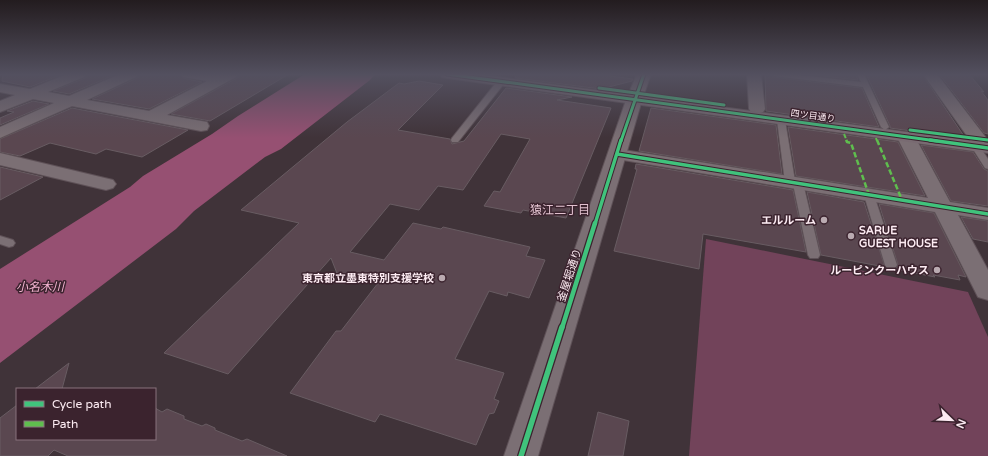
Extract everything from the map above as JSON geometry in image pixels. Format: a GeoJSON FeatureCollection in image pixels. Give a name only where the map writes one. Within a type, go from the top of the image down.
{"type":"FeatureCollection","features":[{"type":"Feature","properties":{"kind":"main road","name":"四ツ目通り"},"geometry":{"type":"LineString","coordinates":[[630,95],[756,109],[885,127],[982,144]]}},
{"type":"Feature","properties":{"kind":"main road","name":"四ツ目通り"},"geometry":{"type":"LineString","coordinates":[[636,96],[780,120],[906,137],[982,144]]}},
{"type":"Feature","properties":{"kind":"street"},"geometry":{"type":"LineString","coordinates":[[0,107],[29,95]]}},
{"type":"Feature","properties":{"kind":"street"},"geometry":{"type":"LineString","coordinates":[[39,95],[201,126]]}},
{"type":"Feature","properties":{"kind":"street"},"geometry":{"type":"LineString","coordinates":[[0,132],[82,95]]}},
{"type":"Feature","properties":{"kind":"street"},"geometry":{"type":"LineString","coordinates":[[151,117],[191,95]]}},
{"type":"Feature","properties":{"kind":"street"},"geometry":{"type":"LineString","coordinates":[[755,95],[756,109]]}},
{"type":"Feature","properties":{"kind":"street"},"geometry":{"type":"LineString","coordinates":[[946,95],[982,144]]}},
{"type":"Feature","properties":{"kind":"street","name":"釜屋堀通り"},"geometry":{"type":"LineString","coordinates":[[522,456],[636,96]]}},
{"type":"Feature","properties":{"kind":"street"},"geometry":{"type":"LineString","coordinates":[[906,137],[987,291]]}},
{"type":"Feature","properties":{"kind":"street"},"geometry":{"type":"LineString","coordinates":[[617,154],[988,214]]}},
{"type":"Feature","properties":{"kind":"street"},"geometry":{"type":"LineString","coordinates":[[0,158],[106,184]]}},
{"type":"Feature","properties":{"kind":"lane"},"geometry":{"type":"LineString","coordinates":[[455,140],[490,95]]}},
{"type":"Feature","properties":{"kind":"lane"},"geometry":{"type":"LineString","coordinates":[[871,95],[885,127]]}},
{"type":"Feature","properties":{"kind":"lane"},"geometry":{"type":"LineString","coordinates":[[780,120],[794,182],[814,255]]}},
{"type":"Feature","properties":{"kind":"lane"},"geometry":{"type":"LineString","coordinates":[[982,144],[988,166]]}},
{"type":"Feature","properties":{"kind":"lane"},"geometry":{"type":"LineString","coordinates":[[869,195],[891,265]]}},
{"type":"Feature","properties":{"kind":"shaded area"},"geometry":{"type":"Polygon","coordinates":[[[706,239],[968,292],[988,337],[988,456],[689,456],[706,239]]]}},
{"type":"Feature","properties":{"kind":"water","name":"小名木川"},"geometry":{"type":"Polygon","coordinates":[[[271,95],[350,95],[281,149],[265,157],[194,211],[176,229],[0,363],[0,269],[130,187],[143,176],[212,134],[271,95]]]}},
{"type":"Feature","properties":{"kind":"building"},"geometry":{"type":"Polygon","coordinates":[[[100,95],[176,95],[149,109],[92,99],[100,95]]]}},
{"type":"Feature","properties":{"kind":"building"},"geometry":{"type":"Polygon","coordinates":[[[205,95],[253,95],[210,121],[171,114],[205,95]]]}},
{"type":"Feature","properties":{"kind":"building"},"geometry":{"type":"Polygon","coordinates":[[[383,95],[433,95],[398,130],[450,139],[452,144],[464,141],[500,95],[559,95],[572,97],[557,100],[611,108],[566,218],[523,210],[521,213],[484,206],[494,191],[500,192],[530,139],[501,134],[463,190],[438,186],[419,210],[390,204],[350,252],[384,260],[413,223],[441,229],[443,227],[530,247],[526,256],[545,260],[529,298],[508,292],[507,296],[489,291],[455,359],[504,373],[494,399],[499,401],[494,413],[489,414],[476,445],[380,414],[375,422],[290,393],[336,331],[341,331],[385,274],[347,283],[340,281],[331,258],[228,374],[164,353],[299,223],[241,210],[347,122],[383,95]]]}},
{"type":"Feature","properties":{"kind":"building"},"geometry":{"type":"Polygon","coordinates":[[[766,95],[865,95],[879,127],[766,111],[766,95]]]}},
{"type":"Feature","properties":{"kind":"building"},"geometry":{"type":"Polygon","coordinates":[[[876,95],[936,95],[966,139],[890,128],[876,95]]]}},
{"type":"Feature","properties":{"kind":"building"},"geometry":{"type":"Polygon","coordinates":[[[955,95],[984,95],[988,100],[988,134],[984,133],[955,95]]]}},
{"type":"Feature","properties":{"kind":"building"},"geometry":{"type":"Polygon","coordinates":[[[33,101],[49,104],[0,125],[0,118],[14,112],[7,111],[33,101]]]}},
{"type":"Feature","properties":{"kind":"building"},"geometry":{"type":"Polygon","coordinates":[[[72,108],[188,130],[142,157],[106,149],[96,154],[50,143],[20,156],[0,152],[0,139],[72,108]]]}},
{"type":"Feature","properties":{"kind":"building"},"geometry":{"type":"Polygon","coordinates":[[[651,108],[776,125],[782,174],[639,151],[651,108]]]}},
{"type":"Feature","properties":{"kind":"building"},"geometry":{"type":"Polygon","coordinates":[[[788,127],[898,142],[925,196],[796,176],[788,127]]]}},
{"type":"Feature","properties":{"kind":"building"},"geometry":{"type":"Polygon","coordinates":[[[921,145],[973,152],[984,169],[988,171],[988,206],[951,201],[921,145]]]}},
{"type":"Feature","properties":{"kind":"building"},"geometry":{"type":"Polygon","coordinates":[[[636,164],[793,190],[806,252],[703,234],[699,269],[614,251],[637,169],[635,169],[636,164]]]}},
{"type":"Feature","properties":{"kind":"building"},"geometry":{"type":"Polygon","coordinates":[[[0,167],[43,177],[0,200],[0,167]]]}},
{"type":"Feature","properties":{"kind":"building"},"geometry":{"type":"Polygon","coordinates":[[[807,192],[864,202],[885,267],[821,255],[807,192]]]}},
{"type":"Feature","properties":{"kind":"building"},"geometry":{"type":"Polygon","coordinates":[[[879,204],[934,213],[966,277],[958,275],[960,280],[933,275],[935,277],[895,269],[898,265],[879,204]]]}},
{"type":"Feature","properties":{"kind":"building"},"geometry":{"type":"Polygon","coordinates":[[[961,217],[988,221],[988,242],[973,239],[961,217]]]}},
{"type":"Feature","properties":{"kind":"building"},"geometry":{"type":"Polygon","coordinates":[[[69,363],[62,388],[36,388],[69,363]]]}},
{"type":"Feature","properties":{"kind":"building"},"geometry":{"type":"Polygon","coordinates":[[[16,406],[16,440],[156,440],[156,409],[162,412],[167,409],[184,416],[184,419],[202,426],[206,424],[215,428],[215,430],[242,441],[247,439],[287,456],[68,456],[54,450],[48,456],[0,456],[0,418],[16,406]]]}},
{"type":"Feature","properties":{"kind":"building"},"geometry":{"type":"Polygon","coordinates":[[[598,412],[629,421],[623,456],[588,456],[598,412]]]}},
{"type":"Feature","properties":{"kind":"marked path"},"geometry":{"type":"LineString","coordinates":[[844,134],[847,142],[851,143],[869,195]]}},
{"type":"Feature","properties":{"kind":"marked path"},"geometry":{"type":"LineString","coordinates":[[876,138],[902,200]]}},
{"type":"Feature","properties":{"kind":"cycle path"},"geometry":{"type":"LineString","coordinates":[[603,95],[988,148]]}},
{"type":"Feature","properties":{"kind":"cycle path"},"geometry":{"type":"LineString","coordinates":[[521,456],[636,95]]}},
{"type":"Feature","properties":{"kind":"cycle path"},"geometry":{"type":"LineString","coordinates":[[653,95],[724,105]]}},
{"type":"Feature","properties":{"kind":"cycle path"},"geometry":{"type":"LineString","coordinates":[[910,130],[988,140]]}},
{"type":"Feature","properties":{"kind":"cycle path"},"geometry":{"type":"LineString","coordinates":[[617,154],[988,214]]}},
{"type":"Feature","properties":{"kind":"place","name":"エルルーム"},"geometry":{"type":"Point","coordinates":[824,220]}},
{"type":"Feature","properties":{"kind":"place","name":"SARUE GUEST HOUSE"},"geometry":{"type":"Point","coordinates":[851,236]}},
{"type":"Feature","properties":{"kind":"place","name":"ルーピンクーハウス"},"geometry":{"type":"Point","coordinates":[937,270]}},
{"type":"Feature","properties":{"kind":"place","name":"東京都立墨東特別支援学校"},"geometry":{"type":"Point","coordinates":[442,278]}},
{"type":"Feature","properties":{"kind":"district","name":"猿江二丁目"},"geometry":{"type":"Point","coordinates":[560,210]}}]}
